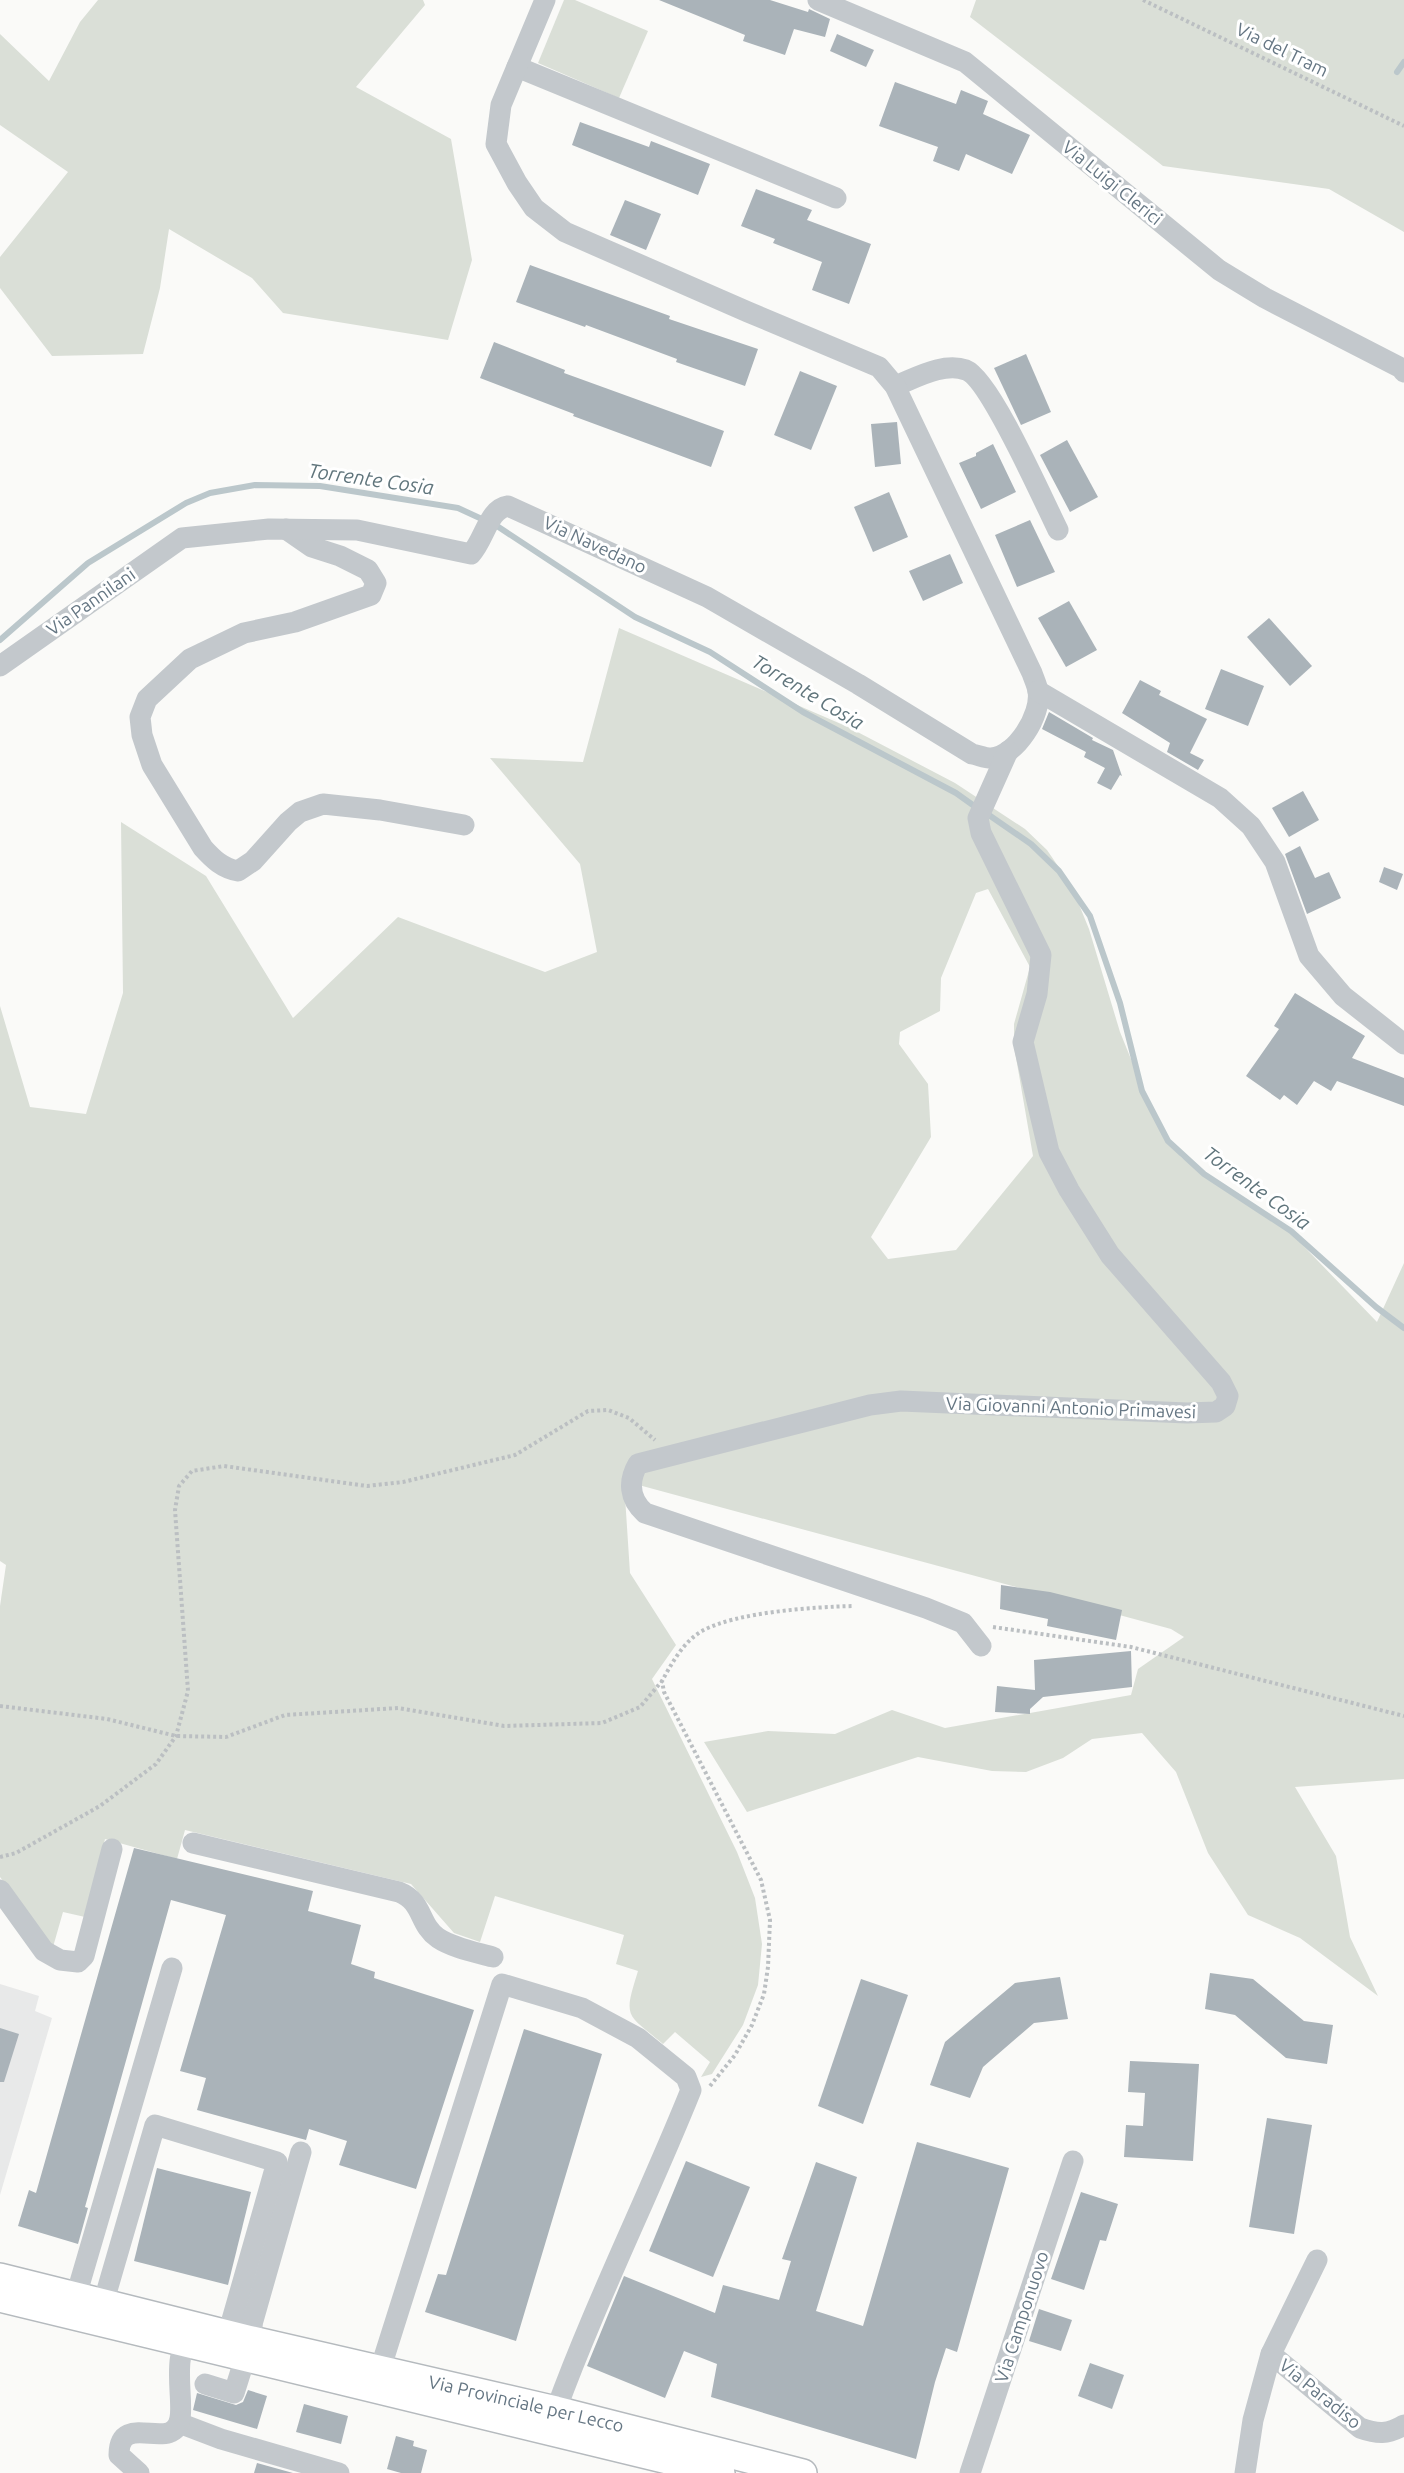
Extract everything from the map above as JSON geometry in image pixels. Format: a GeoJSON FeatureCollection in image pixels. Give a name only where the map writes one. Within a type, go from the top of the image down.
{"type":"FeatureCollection","features":[{"type":"Feature","properties":{"kind":"main road","name":"Via Provinciale per Lecco"},"geometry":{"type":"LineString","coordinates":[[0,2277],[103,2304],[214,2341]]}},
{"type":"Feature","properties":{"kind":"main road","name":"Via Provinciale per Lecco"},"geometry":{"type":"LineString","coordinates":[[0,2298],[186,2344],[248,2341],[380,2370],[553,2421],[603,2433],[721,2473]]}},
{"type":"Feature","properties":{"kind":"main road","name":"Via Provinciale per Lecco"},"geometry":{"type":"LineString","coordinates":[[248,2341],[335,2380],[487,2417],[553,2421]]}},
{"type":"Feature","properties":{"kind":"main road","name":"Via Provinciale per Lecco"},"geometry":{"type":"LineString","coordinates":[[603,2433],[657,2436],[803,2473]]}},
{"type":"Feature","properties":{"kind":"street"},"geometry":{"type":"LineString","coordinates":[[545,0],[501,105],[496,144],[517,183],[534,208],[566,232],[879,367],[895,386],[1032,673],[1038,691],[1220,798],[1251,826],[1275,862],[1309,956],[1343,996],[1402,1037]]}},
{"type":"Feature","properties":{"kind":"street","name":"Via Luigi Clerici"},"geometry":{"type":"LineString","coordinates":[[818,0],[965,62],[1219,270],[1265,298],[1401,368],[1404,372]]}},
{"type":"Feature","properties":{"kind":"street"},"geometry":{"type":"LineString","coordinates":[[517,67],[836,198]]}},
{"type":"Feature","properties":{"kind":"street"},"geometry":{"type":"LineString","coordinates":[[895,386],[948,367],[968,370],[992,398],[1058,530]]}},
{"type":"Feature","properties":{"kind":"street","name":"Via Navedano"},"geometry":{"type":"LineString","coordinates":[[182,538],[286,529],[357,530],[471,554],[480,545],[494,512],[501,507],[508,506],[707,597],[858,684],[972,754],[1000,755]]}},
{"type":"Feature","properties":{"kind":"street"},"geometry":{"type":"LineString","coordinates":[[286,529],[312,547],[340,556],[368,570],[376,583],[371,595],[295,622],[244,633],[190,659],[147,699],[140,717],[142,735],[157,773],[203,848],[213,860],[227,869],[238,871],[253,861],[300,812],[322,804],[380,810],[464,825]]}},
{"type":"Feature","properties":{"kind":"street","name":"Via Pannilani"},"geometry":{"type":"LineString","coordinates":[[0,666],[182,538]]}},
{"type":"Feature","properties":{"kind":"street","name":"Via Giovanni Antonio Primavesi"},"geometry":{"type":"LineString","coordinates":[[963,1623],[889,1594],[645,1513],[636,1506],[631,1490],[631,1475],[639,1464],[870,1405],[901,1401],[1187,1413],[1216,1413],[1225,1406],[1228,1396],[1221,1382],[1110,1255],[1069,1190],[1049,1152],[1023,1042],[1024,1031],[1037,994],[1041,956],[981,833],[978,818],[1000,755],[1023,737],[1033,720],[1038,705],[1038,691]]}},
{"type":"Feature","properties":{"kind":"street"},"geometry":{"type":"LineString","coordinates":[[963,1623],[981,1646]]}},
{"type":"Feature","properties":{"kind":"street"},"geometry":{"type":"LineString","coordinates":[[193,1843],[410,1896],[417,1904],[427,1927],[438,1938],[493,1957]]}},
{"type":"Feature","properties":{"kind":"street"},"geometry":{"type":"LineString","coordinates":[[0,1890],[44,1951],[60,1960],[78,1962],[84,1956],[112,1849]]}},
{"type":"Feature","properties":{"kind":"street"},"geometry":{"type":"LineString","coordinates":[[76,2296],[172,1968]]}},
{"type":"Feature","properties":{"kind":"street"},"geometry":{"type":"LineString","coordinates":[[335,2380],[347,2373],[369,2378],[380,2370],[502,1983],[582,2008],[638,2038],[686,2077],[691,2090],[661,2164],[582,2340],[553,2421]]}},
{"type":"Feature","properties":{"kind":"street"},"geometry":{"type":"LineString","coordinates":[[103,2304],[155,2125],[277,2162],[232,2320],[248,2341]]}},
{"type":"Feature","properties":{"kind":"street"},"geometry":{"type":"LineString","coordinates":[[205,2384],[234,2393],[301,2152]]}},
{"type":"Feature","properties":{"kind":"street","name":"Via Camponuovo"},"geometry":{"type":"LineString","coordinates":[[970,2473],[1073,2161]]}},
{"type":"Feature","properties":{"kind":"street"},"geometry":{"type":"LineString","coordinates":[[1245,2473],[1253,2420],[1271,2354],[1317,2260]]}},
{"type":"Feature","properties":{"kind":"street","name":"Via Provinciale per Lecco"},"geometry":{"type":"LineString","coordinates":[[34,2307],[42,2298],[68,2304],[76,2296]]}},
{"type":"Feature","properties":{"kind":"street"},"geometry":{"type":"LineString","coordinates":[[139,2473],[119,2455],[120,2447],[126,2436],[135,2432],[164,2435],[173,2431],[179,2423],[179,2369],[186,2344]]}},
{"type":"Feature","properties":{"kind":"street","name":"Via Paradiso"},"geometry":{"type":"LineString","coordinates":[[1271,2354],[1360,2428],[1377,2434],[1388,2433],[1404,2425]]}},
{"type":"Feature","properties":{"kind":"street"},"geometry":{"type":"LineString","coordinates":[[179,2423],[220,2439],[339,2473]]}},
{"type":"Feature","properties":{"kind":"path"},"geometry":{"type":"LineString","coordinates":[[1143,0],[1404,125]]}},
{"type":"Feature","properties":{"kind":"path","name":"Via del Tram"},"geometry":{"type":"LineString","coordinates":[[1148,0],[1404,125]]}},
{"type":"Feature","properties":{"kind":"path"},"geometry":{"type":"LineString","coordinates":[[0,1857],[16,1853],[100,1806],[156,1764],[176,1736],[188,1690],[175,1510],[179,1486],[192,1472],[224,1466],[367,1486],[403,1482],[516,1455],[588,1411],[598,1410],[608,1410],[629,1418],[674,1455]]}},
{"type":"Feature","properties":{"kind":"path"},"geometry":{"type":"LineString","coordinates":[[0,1706],[107,1719],[176,1736],[226,1737],[285,1715],[398,1708],[504,1726],[602,1723],[640,1707],[662,1681],[679,1652],[701,1632],[735,1619],[825,1607],[855,1606]]}},
{"type":"Feature","properties":{"kind":"path"},"geometry":{"type":"LineString","coordinates":[[963,1623],[1131,1647],[1404,1716]]}},
{"type":"Feature","properties":{"kind":"path"},"geometry":{"type":"LineString","coordinates":[[662,1681],[664,1692],[761,1880],[770,1920],[765,1985],[752,2025],[735,2055],[713,2084],[686,2101]]}},
{"type":"Feature","properties":{"kind":"shaded area"},"geometry":{"type":"Polygon","coordinates":[[[98,0],[423,0],[425,5],[356,87],[451,139],[472,260],[448,340],[283,313],[252,278],[169,229],[160,288],[143,354],[52,356],[0,288],[0,257],[68,172],[0,125],[0,34],[49,81],[80,22],[98,0]]]}},
{"type":"Feature","properties":{"kind":"shaded area"},"geometry":{"type":"Polygon","coordinates":[[[564,0],[575,0],[648,31],[619,98],[538,63],[564,0]]]}},
{"type":"Feature","properties":{"kind":"shaded area"},"geometry":{"type":"Polygon","coordinates":[[[976,0],[1404,0],[1404,232],[1329,189],[1163,166],[970,17],[976,0]]]}},
{"type":"Feature","properties":{"kind":"shaded area"},"geometry":{"type":"Polygon","coordinates":[[[619,628],[848,727],[955,783],[1025,829],[1047,850],[1071,885],[1089,929],[1120,1032],[1162,1129],[1181,1157],[1213,1182],[1288,1230],[1377,1322],[1404,1263],[1404,1779],[1295,1787],[1336,1856],[1350,1937],[1378,1996],[1300,1938],[1248,1915],[1208,1853],[1176,1772],[1142,1733],[1092,1739],[1063,1758],[1026,1772],[992,1771],[918,1757],[747,1812],[704,1742],[768,1731],[835,1734],[892,1710],[945,1728],[1131,1695],[1138,1669],[1184,1637],[1171,1629],[624,1481],[630,1573],[676,1645],[652,1679],[737,1852],[755,1898],[762,1944],[758,1985],[743,2025],[712,2074],[701,2077],[710,2062],[675,2032],[663,2044],[641,2026],[631,2014],[630,1998],[638,1971],[616,1964],[624,1935],[495,1896],[480,1942],[454,1933],[411,1884],[185,1830],[177,1859],[105,1839],[85,1917],[63,1912],[53,1947],[0,1877],[0,1606],[6,1565],[0,1561],[0,1006],[30,1107],[86,1114],[123,993],[121,822],[206,876],[293,1018],[398,917],[545,972],[597,952],[580,864],[490,758],[583,762],[619,628]],[[988,889],[976,893],[941,978],[940,1011],[900,1032],[899,1044],[928,1084],[931,1137],[871,1237],[888,1259],[956,1250],[1033,1156],[1014,1046],[1014,1024],[1030,967],[988,889]]]}},
{"type":"Feature","properties":{"kind":"shaded area"},"geometry":{"type":"Polygon","coordinates":[[[0,1984],[39,1996],[35,2011],[52,2018],[0,2195],[0,1984]]]}},
{"type":"Feature","properties":{"kind":"building"},"geometry":{"type":"Polygon","coordinates":[[[659,0],[770,0],[808,12],[809,9],[830,19],[825,37],[794,29],[785,55],[743,41],[745,35],[659,0]]]}},
{"type":"Feature","properties":{"kind":"building"},"geometry":{"type":"Polygon","coordinates":[[[837,34],[874,50],[866,67],[830,51],[837,34]]]}},
{"type":"Feature","properties":{"kind":"building"},"geometry":{"type":"Polygon","coordinates":[[[895,82],[956,104],[961,90],[988,101],[983,114],[1030,135],[1012,174],[966,154],[959,171],[933,161],[938,147],[879,126],[895,82]]]}},
{"type":"Feature","properties":{"kind":"building"},"geometry":{"type":"Polygon","coordinates":[[[580,122],[649,147],[651,141],[710,164],[698,195],[572,145],[580,122]]]}},
{"type":"Feature","properties":{"kind":"building"},"geometry":{"type":"Polygon","coordinates":[[[756,189],[812,210],[807,220],[871,244],[849,304],[812,290],[822,262],[773,243],[775,239],[741,226],[756,189]]]}},
{"type":"Feature","properties":{"kind":"building"},"geometry":{"type":"Polygon","coordinates":[[[625,200],[661,214],[646,250],[610,235],[625,200]]]}},
{"type":"Feature","properties":{"kind":"building"},"geometry":{"type":"Polygon","coordinates":[[[530,265],[670,316],[669,319],[758,349],[745,386],[676,362],[677,359],[586,325],[585,327],[516,302],[530,265]]]}},
{"type":"Feature","properties":{"kind":"building"},"geometry":{"type":"Polygon","coordinates":[[[494,342],[565,370],[564,373],[724,431],[711,467],[573,416],[574,414],[480,378],[494,342]]]}},
{"type":"Feature","properties":{"kind":"building"},"geometry":{"type":"Polygon","coordinates":[[[1026,354],[1051,412],[1021,425],[994,368],[1026,354]]]}},
{"type":"Feature","properties":{"kind":"building"},"geometry":{"type":"Polygon","coordinates":[[[800,371],[837,386],[811,450],[774,435],[800,371]]]}},
{"type":"Feature","properties":{"kind":"building"},"geometry":{"type":"Polygon","coordinates":[[[897,422],[901,464],[875,467],[871,424],[897,422]]]}},
{"type":"Feature","properties":{"kind":"building"},"geometry":{"type":"Polygon","coordinates":[[[1067,440],[1098,497],[1070,512],[1040,455],[1067,440]]]}},
{"type":"Feature","properties":{"kind":"building"},"geometry":{"type":"Polygon","coordinates":[[[993,444],[1016,492],[981,509],[959,463],[976,456],[976,453],[993,444]]]}},
{"type":"Feature","properties":{"kind":"building"},"geometry":{"type":"Polygon","coordinates":[[[889,492],[908,537],[873,552],[854,507],[889,492]]]}},
{"type":"Feature","properties":{"kind":"building"},"geometry":{"type":"Polygon","coordinates":[[[1030,520],[1055,572],[1017,587],[995,535],[1030,520]]]}},
{"type":"Feature","properties":{"kind":"building"},"geometry":{"type":"Polygon","coordinates":[[[950,554],[963,583],[923,601],[909,571],[950,554]]]}},
{"type":"Feature","properties":{"kind":"building"},"geometry":{"type":"Polygon","coordinates":[[[1069,601],[1097,650],[1066,667],[1038,618],[1069,601]]]}},
{"type":"Feature","properties":{"kind":"building"},"geometry":{"type":"Polygon","coordinates":[[[1269,618],[1312,666],[1290,686],[1247,637],[1269,618]]]}},
{"type":"Feature","properties":{"kind":"building"},"geometry":{"type":"Polygon","coordinates":[[[1221,669],[1264,686],[1248,726],[1205,709],[1221,669]]]}},
{"type":"Feature","properties":{"kind":"building"},"geometry":{"type":"Polygon","coordinates":[[[1140,680],[1161,691],[1159,695],[1207,719],[1190,753],[1204,760],[1198,770],[1167,752],[1170,743],[1122,713],[1140,680]]]}},
{"type":"Feature","properties":{"kind":"building"},"geometry":{"type":"Polygon","coordinates":[[[1049,712],[1093,738],[1092,740],[1113,750],[1122,776],[1120,775],[1111,790],[1097,783],[1105,768],[1084,757],[1086,752],[1042,729],[1049,712]]]}},
{"type":"Feature","properties":{"kind":"building"},"geometry":{"type":"Polygon","coordinates":[[[1303,791],[1319,820],[1289,837],[1272,808],[1303,791]]]}},
{"type":"Feature","properties":{"kind":"building"},"geometry":{"type":"Polygon","coordinates":[[[1300,846],[1315,878],[1329,872],[1341,898],[1307,914],[1285,854],[1300,846]]]}},
{"type":"Feature","properties":{"kind":"building"},"geometry":{"type":"Polygon","coordinates":[[[1384,867],[1403,874],[1397,890],[1379,882],[1384,867]]]}},
{"type":"Feature","properties":{"kind":"building"},"geometry":{"type":"Polygon","coordinates":[[[1295,993],[1365,1036],[1352,1058],[1404,1078],[1404,1106],[1337,1081],[1331,1091],[1314,1081],[1297,1105],[1284,1095],[1280,1100],[1246,1076],[1279,1029],[1274,1026],[1295,993]]]}},
{"type":"Feature","properties":{"kind":"building"},"geometry":{"type":"Polygon","coordinates":[[[1001,1585],[1050,1592],[1122,1610],[1116,1640],[1047,1626],[1048,1619],[1000,1609],[1001,1585]]]}},
{"type":"Feature","properties":{"kind":"building"},"geometry":{"type":"Polygon","coordinates":[[[1131,1651],[1132,1687],[1043,1697],[1030,1709],[1030,1714],[995,1712],[997,1686],[1035,1690],[1034,1660],[1131,1651]]]}},
{"type":"Feature","properties":{"kind":"building"},"geometry":{"type":"Polygon","coordinates":[[[134,1848],[313,1891],[308,1911],[361,1925],[351,1964],[375,1972],[374,1978],[474,2010],[416,2189],[339,2165],[347,2141],[309,2129],[306,2140],[197,2110],[206,2078],[180,2071],[226,1915],[171,1900],[85,2207],[88,2208],[78,2244],[18,2226],[29,2190],[36,2193],[134,1848]]]}},
{"type":"Feature","properties":{"kind":"building"},"geometry":{"type":"Polygon","coordinates":[[[1210,1973],[1253,1979],[1304,2021],[1333,2025],[1327,2064],[1286,2058],[1235,2015],[1205,2009],[1210,1973]]]}},
{"type":"Feature","properties":{"kind":"building"},"geometry":{"type":"Polygon","coordinates":[[[1060,1977],[1068,2019],[1034,2023],[983,2067],[970,2098],[930,2085],[945,2042],[1015,1983],[1060,1977]]]}},
{"type":"Feature","properties":{"kind":"building"},"geometry":{"type":"Polygon","coordinates":[[[861,1979],[908,1995],[863,2124],[818,2106],[861,1979]]]}},
{"type":"Feature","properties":{"kind":"building"},"geometry":{"type":"Polygon","coordinates":[[[0,2028],[19,2034],[4,2082],[0,2082],[0,2028]]]}},
{"type":"Feature","properties":{"kind":"building"},"geometry":{"type":"Polygon","coordinates":[[[524,2029],[602,2054],[516,2341],[425,2312],[438,2274],[446,2275],[524,2029]]]}},
{"type":"Feature","properties":{"kind":"building"},"geometry":{"type":"Polygon","coordinates":[[[1130,2061],[1199,2064],[1193,2161],[1124,2157],[1126,2125],[1143,2126],[1145,2093],[1128,2092],[1130,2061]]]}},
{"type":"Feature","properties":{"kind":"building"},"geometry":{"type":"Polygon","coordinates":[[[1267,2118],[1312,2125],[1294,2234],[1249,2227],[1267,2118]]]}},
{"type":"Feature","properties":{"kind":"building"},"geometry":{"type":"Polygon","coordinates":[[[917,2142],[1009,2168],[957,2352],[946,2348],[916,2459],[711,2397],[717,2364],[684,2351],[665,2398],[587,2366],[624,2276],[715,2313],[723,2285],[779,2300],[791,2261],[782,2259],[816,2162],[857,2177],[816,2311],[863,2326],[917,2142]]]}},
{"type":"Feature","properties":{"kind":"building"},"geometry":{"type":"Polygon","coordinates":[[[686,2161],[750,2187],[713,2277],[649,2251],[686,2161]]]}},
{"type":"Feature","properties":{"kind":"building"},"geometry":{"type":"Polygon","coordinates":[[[157,2168],[251,2192],[228,2285],[134,2261],[157,2168]]]}},
{"type":"Feature","properties":{"kind":"building"},"geometry":{"type":"Polygon","coordinates":[[[1081,2192],[1118,2204],[1106,2241],[1100,2240],[1084,2290],[1051,2279],[1081,2192]]]}},
{"type":"Feature","properties":{"kind":"building"},"geometry":{"type":"Polygon","coordinates":[[[1039,2309],[1072,2320],[1061,2351],[1029,2341],[1039,2309]]]}},
{"type":"Feature","properties":{"kind":"building"},"geometry":{"type":"Polygon","coordinates":[[[1090,2363],[1124,2375],[1112,2409],[1078,2396],[1090,2363]]]}},
{"type":"Feature","properties":{"kind":"building"},"geometry":{"type":"Polygon","coordinates":[[[248,2390],[267,2396],[257,2429],[193,2410],[197,2393],[236,2405],[243,2402],[248,2390]]]}},
{"type":"Feature","properties":{"kind":"building"},"geometry":{"type":"Polygon","coordinates":[[[304,2404],[348,2416],[341,2444],[296,2432],[304,2404]]]}},
{"type":"Feature","properties":{"kind":"building"},"geometry":{"type":"Polygon","coordinates":[[[396,2436],[414,2441],[413,2446],[427,2450],[421,2473],[401,2473],[387,2469],[396,2436]]]}},
{"type":"Feature","properties":{"kind":"building"},"geometry":{"type":"Polygon","coordinates":[[[257,2463],[293,2473],[254,2473],[257,2463]]]}},
{"type":"Feature","properties":{"kind":"waterway"},"geometry":{"type":"LineString","coordinates":[[1397,72],[1404,62]]}},
{"type":"Feature","properties":{"kind":"waterway","name":"Torrente Cosia"},"geometry":{"type":"LineString","coordinates":[[0,640],[88,563],[186,503],[210,493],[255,485],[320,486],[458,508],[497,526],[635,617],[710,652],[803,712],[956,793],[977,808]]}},
{"type":"Feature","properties":{"kind":"waterway","name":"Torrente Cosia"},"geometry":{"type":"LineString","coordinates":[[986,813],[1031,844],[1059,871],[1090,916],[1120,1003],[1142,1091],[1168,1141],[1204,1174],[1291,1231],[1376,1307],[1404,1328]]}}]}
